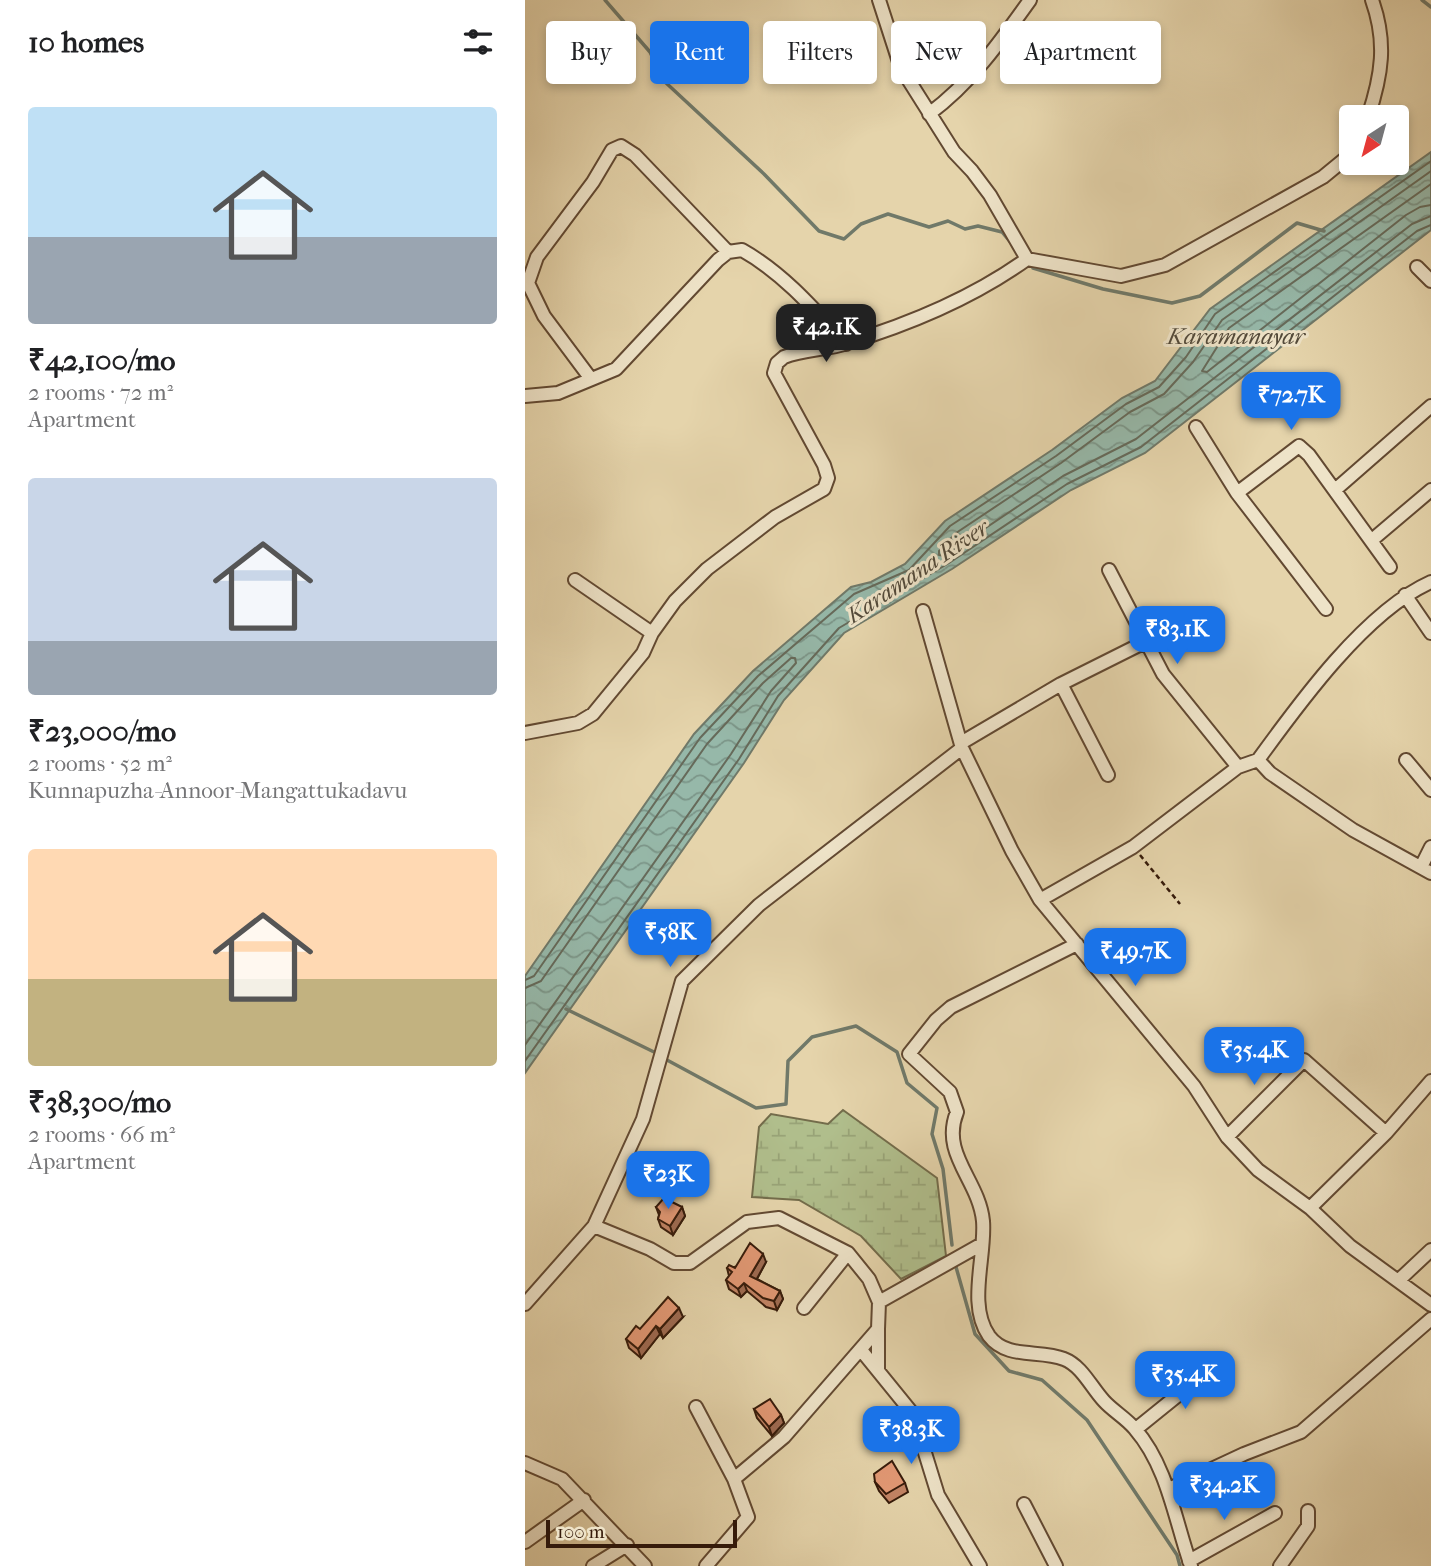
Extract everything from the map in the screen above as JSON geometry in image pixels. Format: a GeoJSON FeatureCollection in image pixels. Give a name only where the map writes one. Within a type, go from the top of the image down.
{"type":"FeatureCollection","features":[{"type":"Feature","properties":{"kind":"street"},"geometry":{"type":"LineString","coordinates":[[879,0],[901,68],[954,152],[990,195],[1027,258]]}},
{"type":"Feature","properties":{"kind":"street"},"geometry":{"type":"LineString","coordinates":[[929,114],[955,94],[995,48],[1030,0]]}},
{"type":"Feature","properties":{"kind":"street"},"geometry":{"type":"LineString","coordinates":[[1372,0],[1382,29],[1379,84],[1372,105]]}},
{"type":"Feature","properties":{"kind":"street"},"geometry":{"type":"LineString","coordinates":[[591,379],[544,316],[529,283],[537,257],[593,182],[612,150],[621,146],[635,155],[728,253]]}},
{"type":"Feature","properties":{"kind":"street"},"geometry":{"type":"LineString","coordinates":[[525,733],[578,723],[593,714],[643,653],[652,634],[675,601],[731,548],[775,517],[824,489],[828,478],[824,465],[776,379],[775,368],[792,354],[846,344],[977,292],[1027,258],[1121,276],[1165,265],[1323,177],[1339,164]]}},
{"type":"Feature","properties":{"kind":"street"},"geometry":{"type":"LineString","coordinates":[[525,396],[558,393],[616,369],[728,253],[742,250],[761,261],[806,300],[846,344]]}},
{"type":"Feature","properties":{"kind":"street"},"geometry":{"type":"LineString","coordinates":[[1417,267],[1431,281]]}},
{"type":"Feature","properties":{"kind":"street"},"geometry":{"type":"LineString","coordinates":[[1335,490],[1431,406]]}},
{"type":"Feature","properties":{"kind":"street"},"geometry":{"type":"LineString","coordinates":[[1196,428],[1237,493],[1326,609]]}},
{"type":"Feature","properties":{"kind":"street"},"geometry":{"type":"LineString","coordinates":[[1237,493],[1299,446],[1310,455],[1390,567]]}},
{"type":"Feature","properties":{"kind":"street"},"geometry":{"type":"LineString","coordinates":[[1372,540],[1431,490]]}},
{"type":"Feature","properties":{"kind":"street"},"geometry":{"type":"LineString","coordinates":[[1109,570],[1163,674],[1238,767]]}},
{"type":"Feature","properties":{"kind":"street"},"geometry":{"type":"LineString","coordinates":[[575,580],[652,634]]}},
{"type":"Feature","properties":{"kind":"street"},"geometry":{"type":"LineString","coordinates":[[1040,900],[1133,847],[1238,767],[1258,760],[1338,656],[1405,596],[1431,582]]}},
{"type":"Feature","properties":{"kind":"street"},"geometry":{"type":"LineString","coordinates":[[1405,596],[1431,633]]}},
{"type":"Feature","properties":{"kind":"street"},"geometry":{"type":"LineString","coordinates":[[923,611],[961,746],[1012,851],[1040,900],[1194,1086],[1227,1137],[1258,1170],[1310,1208],[1350,1246],[1431,1305]]}},
{"type":"Feature","properties":{"kind":"street"},"geometry":{"type":"LineString","coordinates":[[525,1304],[594,1226],[643,1119],[682,981],[759,905],[961,746],[1061,684],[1145,642]]}},
{"type":"Feature","properties":{"kind":"street"},"geometry":{"type":"LineString","coordinates":[[1061,684],[1108,775]]}},
{"type":"Feature","properties":{"kind":"street"},"geometry":{"type":"LineString","coordinates":[[1258,760],[1270,773],[1353,830],[1426,870],[1431,847]]}},
{"type":"Feature","properties":{"kind":"street"},"geometry":{"type":"LineString","coordinates":[[1406,760],[1431,790]]}},
{"type":"Feature","properties":{"kind":"street"},"geometry":{"type":"LineString","coordinates":[[1077,944],[951,1007],[909,1054],[950,1092],[957,1112],[951,1125],[953,1146],[978,1198],[983,1221],[980,1303],[982,1322],[993,1341],[1022,1353],[1062,1358],[1074,1365],[1104,1401],[1136,1429],[1169,1489],[1190,1563],[1275,1513]]}},
{"type":"Feature","properties":{"kind":"street"},"geometry":{"type":"LineString","coordinates":[[1227,1137],[1304,1060],[1386,1133]]}},
{"type":"Feature","properties":{"kind":"street"},"geometry":{"type":"LineString","coordinates":[[1310,1208],[1386,1133],[1431,1081]]}},
{"type":"Feature","properties":{"kind":"street"},"geometry":{"type":"LineString","coordinates":[[594,1226],[650,1249],[674,1263],[690,1263],[747,1223],[779,1218],[848,1254],[869,1279],[879,1302],[879,1369]]}},
{"type":"Feature","properties":{"kind":"street"},"geometry":{"type":"LineString","coordinates":[[879,1302],[982,1244]]}},
{"type":"Feature","properties":{"kind":"street"},"geometry":{"type":"LineString","coordinates":[[1399,1280],[1431,1250]]}},
{"type":"Feature","properties":{"kind":"street"},"geometry":{"type":"LineString","coordinates":[[804,1308],[848,1254]]}},
{"type":"Feature","properties":{"kind":"street"},"geometry":{"type":"LineString","coordinates":[[1169,1489],[1244,1454],[1301,1432],[1431,1319]]}},
{"type":"Feature","properties":{"kind":"street"},"geometry":{"type":"LineString","coordinates":[[733,1479],[784,1437],[879,1329]]}},
{"type":"Feature","properties":{"kind":"street"},"geometry":{"type":"LineString","coordinates":[[861,1350],[879,1369],[913,1415],[938,1495],[980,1566]]}},
{"type":"Feature","properties":{"kind":"street"},"geometry":{"type":"LineString","coordinates":[[1136,1429],[1214,1366]]}},
{"type":"Feature","properties":{"kind":"street"},"geometry":{"type":"LineString","coordinates":[[695,1407],[733,1479],[748,1517],[706,1566]]}},
{"type":"Feature","properties":{"kind":"street"},"geometry":{"type":"LineString","coordinates":[[525,1463],[562,1479],[645,1566]]}},
{"type":"Feature","properties":{"kind":"street"},"geometry":{"type":"LineString","coordinates":[[525,1542],[584,1500]]}},
{"type":"Feature","properties":{"kind":"street"},"geometry":{"type":"LineString","coordinates":[[1024,1504],[1056,1566]]}},
{"type":"Feature","properties":{"kind":"street"},"geometry":{"type":"LineString","coordinates":[[1280,1566],[1308,1526],[1308,1511]]}},
{"type":"Feature","properties":{"kind":"street"},"geometry":{"type":"LineString","coordinates":[[593,1566],[627,1545]]}},
{"type":"Feature","properties":{"kind":"path"},"geometry":{"type":"LineString","coordinates":[[1133,847],[1180,904]]}},
{"type":"Feature","properties":{"kind":"green space"},"geometry":{"type":"Polygon","coordinates":[[[843,1110],[937,1178],[946,1256],[901,1279],[861,1236],[799,1200],[752,1197],[759,1127],[771,1114],[828,1124],[843,1110]]]}},
{"type":"Feature","properties":{"kind":"water","name":"Karamanayar"},"geometry":{"type":"Polygon","coordinates":[[[1431,152],[1431,230],[1145,453],[1071,490],[952,569],[844,633],[784,700],[744,763],[525,1073],[525,976],[694,734],[753,671],[851,587],[871,582],[905,564],[945,521],[1052,450],[1122,398],[1155,381],[1210,309],[1399,175],[1409,175],[1409,168],[1431,152]]]}},
{"type":"Feature","properties":{"kind":"building"},"geometry":{"type":"Polygon","coordinates":[[[664,1198],[682,1207],[670,1226],[658,1219],[660,1212],[656,1207],[664,1198]]]}},
{"type":"Feature","properties":{"kind":"building"},"geometry":{"type":"Polygon","coordinates":[[[750,1243],[763,1254],[750,1276],[780,1291],[774,1301],[763,1298],[744,1283],[738,1289],[726,1280],[732,1272],[727,1268],[729,1265],[735,1268],[750,1243]]]}},
{"type":"Feature","properties":{"kind":"building"},"geometry":{"type":"Polygon","coordinates":[[[668,1297],[679,1308],[660,1329],[656,1326],[638,1349],[626,1339],[636,1326],[640,1329],[668,1297]]]}},
{"type":"Feature","properties":{"kind":"building"},"geometry":{"type":"Polygon","coordinates":[[[770,1399],[781,1415],[769,1427],[754,1409],[770,1399]]]}},
{"type":"Feature","properties":{"kind":"building"},"geometry":{"type":"Polygon","coordinates":[[[892,1461],[905,1483],[886,1494],[875,1482],[874,1474],[892,1461]]]}},
{"type":"Feature","properties":{"kind":"waterway"},"geometry":{"type":"LineString","coordinates":[[605,0],[650,52],[664,81],[764,174],[819,231],[844,239],[861,224],[888,214],[929,227],[948,221],[965,229],[978,226],[1002,232],[1012,244]]}},
{"type":"Feature","properties":{"kind":"waterway"},"geometry":{"type":"LineString","coordinates":[[1422,0],[1431,7]]}},
{"type":"Feature","properties":{"kind":"waterway"},"geometry":{"type":"LineString","coordinates":[[1033,268],[1103,289],[1172,303],[1200,296],[1297,223],[1324,231]]}},
{"type":"Feature","properties":{"kind":"waterway"},"geometry":{"type":"LineString","coordinates":[[566,1009],[654,1052]]}},
{"type":"Feature","properties":{"kind":"waterway"},"geometry":{"type":"LineString","coordinates":[[667,1060],[756,1108],[786,1104],[788,1061],[812,1037],[856,1026],[897,1052],[907,1083],[937,1108],[932,1134],[943,1169],[952,1245]]}},
{"type":"Feature","properties":{"kind":"waterway"},"geometry":{"type":"LineString","coordinates":[[956,1267],[975,1334],[1009,1371],[1042,1380],[1087,1420],[1177,1555],[1180,1566]]}},
{"type":"Feature","properties":{"kind":"water label","name":"Karamana River"},"geometry":{"type":"Point","coordinates":[917,571]}}]}
